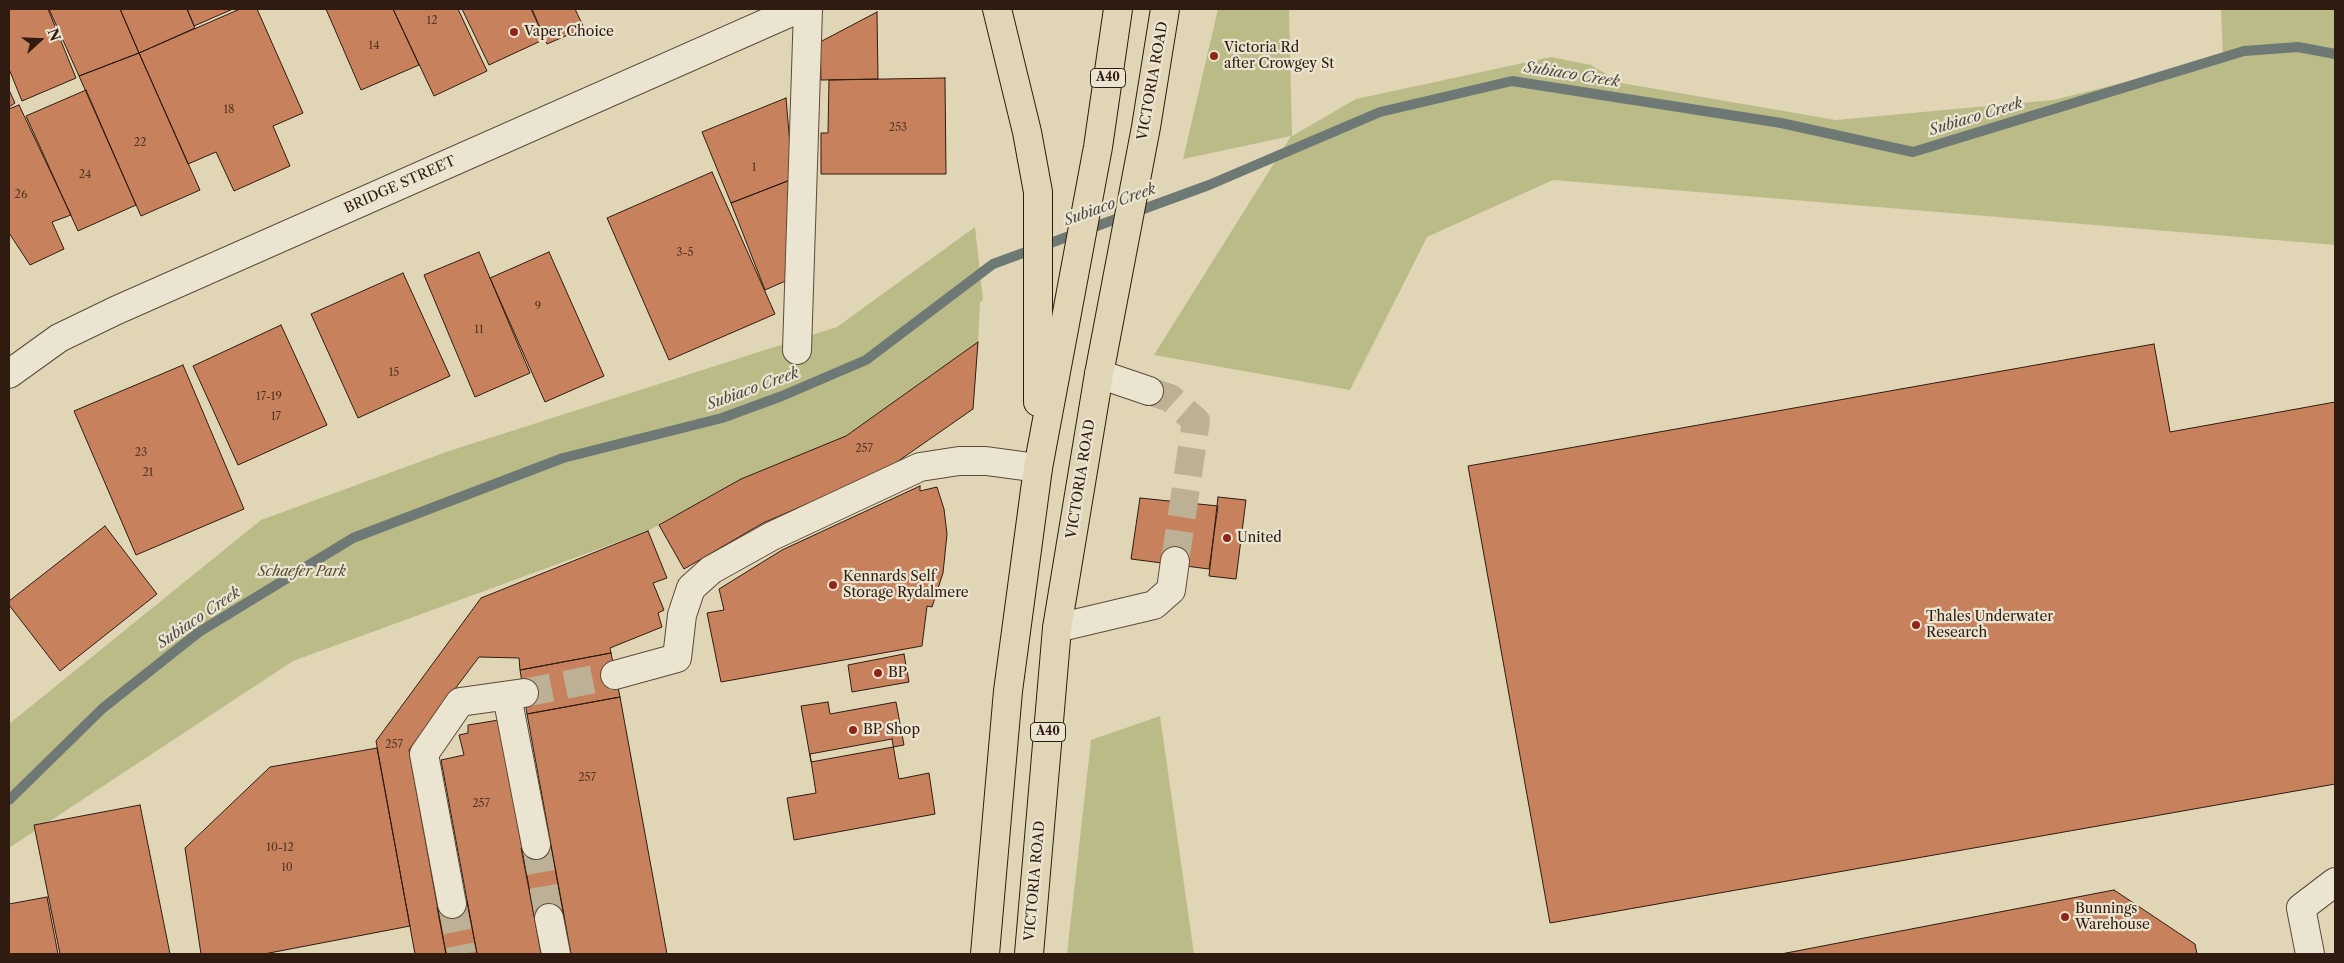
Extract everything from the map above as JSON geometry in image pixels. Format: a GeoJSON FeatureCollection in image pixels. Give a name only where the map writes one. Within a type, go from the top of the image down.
{"type":"FeatureCollection","features":[{"type":"Feature","properties":{"kind":"highway"},"geometry":{"type":"LineString","coordinates":[[997,9],[1035,175],[1038,205],[1038,468]]}},
{"type":"Feature","properties":{"kind":"highway","name":"A40"},"geometry":{"type":"LineString","coordinates":[[985,954],[1008,691],[1038,468],[1098,146],[1118,9]]}},
{"type":"Feature","properties":{"kind":"highway","name":"VICTORIA ROAD"},"geometry":{"type":"LineString","coordinates":[[1029,954],[1057,628],[1099,374],[1146,127],[1165,9]]}},
{"type":"Feature","properties":{"kind":"street","name":"BRIDGE STREET"},"geometry":{"type":"LineString","coordinates":[[9,374],[59,338],[117,310],[798,9]]}},
{"type":"Feature","properties":{"kind":"street"},"geometry":{"type":"LineString","coordinates":[[797,350],[808,9]]}},
{"type":"Feature","properties":{"kind":"street"},"geometry":{"type":"LineString","coordinates":[[1099,374],[1149,391]]}},
{"type":"Feature","properties":{"kind":"street"},"geometry":{"type":"LineString","coordinates":[[615,675],[677,658],[682,614],[691,588],[711,570],[772,536],[920,466],[959,461],[986,461],[1038,468]]}},
{"type":"Feature","properties":{"kind":"street"},"geometry":{"type":"LineString","coordinates":[[1057,628],[1154,605],[1170,590],[1175,561]]}},
{"type":"Feature","properties":{"kind":"street"},"geometry":{"type":"LineString","coordinates":[[452,904],[424,754],[460,702],[515,694],[536,845]]}},
{"type":"Feature","properties":{"kind":"street"},"geometry":{"type":"LineString","coordinates":[[2310,954],[2302,908],[2335,882]]}},
{"type":"Feature","properties":{"kind":"street"},"geometry":{"type":"LineString","coordinates":[[549,918],[556,954]]}},
{"type":"Feature","properties":{"kind":"green space"},"geometry":{"type":"Polygon","coordinates":[[[1218,9],[1289,9],[1292,136],[1356,99],[1551,57],[1591,65],[1621,83],[1836,120],[2053,100],[2223,58],[2221,9],[2335,9],[2335,245],[1553,180],[1427,237],[1350,390],[1154,355],[1291,136],[1183,159],[1218,9]]]}},
{"type":"Feature","properties":{"kind":"green space","name":"Schaefer Park"},"geometry":{"type":"Polygon","coordinates":[[[975,227],[983,300],[980,302],[978,342],[846,436],[741,479],[648,531],[293,661],[9,848],[9,724],[261,520],[449,451],[837,327],[975,227]]]}},
{"type":"Feature","properties":{"kind":"green space"},"geometry":{"type":"Polygon","coordinates":[[[1160,716],[1194,954],[1067,954],[1091,740],[1160,716]]]}},
{"type":"Feature","properties":{"kind":"building"},"geometry":{"type":"Polygon","coordinates":[[[9,9],[48,9],[76,78],[22,101],[9,69],[9,9]]]}},
{"type":"Feature","properties":{"kind":"building"},"geometry":{"type":"Polygon","coordinates":[[[49,9],[120,9],[139,53],[79,76],[49,9]]]}},
{"type":"Feature","properties":{"kind":"building"},"geometry":{"type":"Polygon","coordinates":[[[120,9],[187,9],[195,28],[139,53],[120,9]]]}},
{"type":"Feature","properties":{"kind":"building"},"geometry":{"type":"Polygon","coordinates":[[[187,9],[233,9],[194,26],[187,9]]]}},
{"type":"Feature","properties":{"kind":"building"},"geometry":{"type":"Polygon","coordinates":[[[240,9],[257,9],[303,113],[273,126],[290,166],[234,191],[216,152],[188,164],[139,53],[240,9]]]}},
{"type":"Feature","properties":{"kind":"building"},"geometry":{"type":"Polygon","coordinates":[[[326,9],[393,9],[419,65],[361,90],[326,9]]]}},
{"type":"Feature","properties":{"kind":"building"},"geometry":{"type":"Polygon","coordinates":[[[393,9],[458,9],[487,71],[434,96],[393,9]]]}},
{"type":"Feature","properties":{"kind":"building"},"geometry":{"type":"Polygon","coordinates":[[[462,9],[531,9],[545,39],[489,65],[462,9]]]}},
{"type":"Feature","properties":{"kind":"building"},"geometry":{"type":"Polygon","coordinates":[[[532,9],[575,9],[584,28],[547,44],[532,9]]]}},
{"type":"Feature","properties":{"kind":"building"},"geometry":{"type":"Polygon","coordinates":[[[877,12],[878,79],[821,80],[820,42],[877,12]]]}},
{"type":"Feature","properties":{"kind":"building"},"geometry":{"type":"Polygon","coordinates":[[[139,53],[200,190],[141,216],[79,76],[139,53]]]}},
{"type":"Feature","properties":{"kind":"building"},"geometry":{"type":"Polygon","coordinates":[[[945,78],[946,174],[821,174],[821,133],[828,133],[829,80],[945,78]]]}},
{"type":"Feature","properties":{"kind":"building"},"geometry":{"type":"Polygon","coordinates":[[[9,90],[15,103],[9,107],[9,90]]]}},
{"type":"Feature","properties":{"kind":"building"},"geometry":{"type":"Polygon","coordinates":[[[86,90],[136,205],[78,231],[26,116],[86,90]]]}},
{"type":"Feature","properties":{"kind":"building"},"geometry":{"type":"Polygon","coordinates":[[[786,98],[793,179],[731,203],[702,132],[786,98]]]}},
{"type":"Feature","properties":{"kind":"building"},"geometry":{"type":"Polygon","coordinates":[[[19,105],[71,215],[52,222],[64,249],[30,265],[9,233],[9,109],[19,105]]]}},
{"type":"Feature","properties":{"kind":"building"},"geometry":{"type":"Polygon","coordinates":[[[712,172],[775,314],[669,360],[607,218],[712,172]]]}},
{"type":"Feature","properties":{"kind":"building"},"geometry":{"type":"Polygon","coordinates":[[[790,180],[790,279],[765,290],[731,203],[790,180]]]}},
{"type":"Feature","properties":{"kind":"building"},"geometry":{"type":"Polygon","coordinates":[[[479,252],[530,373],[475,397],[424,275],[479,252]]]}},
{"type":"Feature","properties":{"kind":"building"},"geometry":{"type":"Polygon","coordinates":[[[549,252],[604,376],[545,402],[490,278],[549,252]]]}},
{"type":"Feature","properties":{"kind":"building"},"geometry":{"type":"Polygon","coordinates":[[[403,273],[450,376],[358,418],[311,314],[403,273]]]}},
{"type":"Feature","properties":{"kind":"building"},"geometry":{"type":"Polygon","coordinates":[[[281,325],[327,425],[238,465],[193,366],[281,325]]]}},
{"type":"Feature","properties":{"kind":"building"},"geometry":{"type":"Polygon","coordinates":[[[978,342],[973,409],[884,471],[763,523],[684,569],[659,525],[741,479],[846,436],[978,342]]]}},
{"type":"Feature","properties":{"kind":"building","name":"Thales Underwater Research"},"geometry":{"type":"Polygon","coordinates":[[[2154,344],[2170,432],[2335,402],[2335,784],[1550,923],[1468,466],[2154,344]]]}},
{"type":"Feature","properties":{"kind":"building"},"geometry":{"type":"Polygon","coordinates":[[[183,365],[244,509],[136,555],[74,411],[183,365]]]}},
{"type":"Feature","properties":{"kind":"building","name":"Kennards Self Storage Rydalmere"},"geometry":{"type":"Polygon","coordinates":[[[920,486],[920,491],[937,487],[944,509],[947,534],[943,573],[932,607],[927,606],[922,646],[721,682],[707,613],[724,610],[719,589],[782,550],[920,486]]]}},
{"type":"Feature","properties":{"kind":"building","name":"United"},"geometry":{"type":"Polygon","coordinates":[[[1218,497],[1246,500],[1236,579],[1209,576],[1218,497]]]}},
{"type":"Feature","properties":{"kind":"building"},"geometry":{"type":"Polygon","coordinates":[[[1140,498],[1218,506],[1209,569],[1131,559],[1140,498]]]}},
{"type":"Feature","properties":{"kind":"building"},"geometry":{"type":"Polygon","coordinates":[[[105,526],[157,594],[60,671],[9,605],[9,601],[105,526]]]}},
{"type":"Feature","properties":{"kind":"building"},"geometry":{"type":"Polygon","coordinates":[[[648,531],[667,578],[653,583],[664,610],[658,613],[662,627],[610,648],[611,653],[520,670],[519,658],[479,657],[409,750],[446,954],[415,954],[376,741],[481,598],[648,531]]]}},
{"type":"Feature","properties":{"kind":"building"},"geometry":{"type":"Polygon","coordinates":[[[611,653],[620,697],[527,714],[520,670],[611,653]]]}},
{"type":"Feature","properties":{"kind":"building","name":"BP"},"geometry":{"type":"Polygon","coordinates":[[[904,654],[909,682],[852,692],[848,665],[904,654]]]}},
{"type":"Feature","properties":{"kind":"building"},"geometry":{"type":"Polygon","coordinates":[[[620,697],[667,954],[571,954],[527,714],[620,697]]]}},
{"type":"Feature","properties":{"kind":"building","name":"BP Shop"},"geometry":{"type":"Polygon","coordinates":[[[828,702],[830,714],[896,702],[904,745],[811,762],[801,706],[828,702]]]}},
{"type":"Feature","properties":{"kind":"building"},"geometry":{"type":"Polygon","coordinates":[[[499,720],[541,954],[477,954],[441,760],[464,755],[459,735],[468,733],[468,725],[499,720]]]}},
{"type":"Feature","properties":{"kind":"building"},"geometry":{"type":"Polygon","coordinates":[[[892,739],[899,779],[929,773],[935,814],[794,840],[787,798],[816,793],[810,754],[892,739]]]}},
{"type":"Feature","properties":{"kind":"building"},"geometry":{"type":"Polygon","coordinates":[[[377,748],[410,926],[264,954],[201,954],[185,848],[270,767],[377,748]]]}},
{"type":"Feature","properties":{"kind":"building"},"geometry":{"type":"Polygon","coordinates":[[[140,805],[170,954],[60,954],[34,825],[140,805]]]}},
{"type":"Feature","properties":{"kind":"building"},"geometry":{"type":"Polygon","coordinates":[[[550,842],[564,916],[535,921],[521,848],[550,842]]]}},
{"type":"Feature","properties":{"kind":"building","name":"Bunnings Warehouse"},"geometry":{"type":"Polygon","coordinates":[[[2114,890],[2195,944],[2197,954],[1781,954],[2114,890]]]}},
{"type":"Feature","properties":{"kind":"building"},"geometry":{"type":"Polygon","coordinates":[[[47,897],[58,954],[9,954],[9,904],[47,897]]]}},
{"type":"Feature","properties":{"kind":"building"},"geometry":{"type":"Polygon","coordinates":[[[467,901],[477,954],[446,954],[437,907],[467,901]]]}},
{"type":"Feature","properties":{"kind":"waterway","name":"Subiaco Creek"},"geometry":{"type":"LineString","coordinates":[[9,800],[103,708],[199,632],[353,538],[563,458],[722,418],[782,396],[866,360],[993,264],[1209,185],[1380,112],[1512,81],[1781,123],[1913,152],[2244,51],[2298,47],[2335,54]]}},
{"type":"Feature","properties":{"kind":"tunnel"},"geometry":{"type":"LineString","coordinates":[[1149,391],[1170,398],[1196,421],[1175,561]]}},
{"type":"Feature","properties":{"kind":"tunnel"},"geometry":{"type":"LineString","coordinates":[[524,693],[615,675]]}},
{"type":"Feature","properties":{"kind":"tunnel"},"geometry":{"type":"LineString","coordinates":[[536,845],[549,918]]}},
{"type":"Feature","properties":{"kind":"tunnel"},"geometry":{"type":"LineString","coordinates":[[452,904],[462,954]]}},
{"type":"Feature","properties":{"kind":"place","name":"Vaper Choice"},"geometry":{"type":"Point","coordinates":[514,32]}},
{"type":"Feature","properties":{"kind":"place","name":"Victoria Rd after Crowgey St"},"geometry":{"type":"Point","coordinates":[1214,56]}},
{"type":"Feature","properties":{"kind":"place","name":"United"},"geometry":{"type":"Point","coordinates":[1227,538]}},
{"type":"Feature","properties":{"kind":"place","name":"Kennards Self Storage Rydalmere"},"geometry":{"type":"Point","coordinates":[833,585]}},
{"type":"Feature","properties":{"kind":"place","name":"Thales Underwater Research"},"geometry":{"type":"Point","coordinates":[1916,625]}},
{"type":"Feature","properties":{"kind":"place","name":"BP"},"geometry":{"type":"Point","coordinates":[878,673]}},
{"type":"Feature","properties":{"kind":"place","name":"BP Shop"},"geometry":{"type":"Point","coordinates":[853,730]}},
{"type":"Feature","properties":{"kind":"place","name":"Bunnings Warehouse"},"geometry":{"type":"Point","coordinates":[2065,917]}}]}
